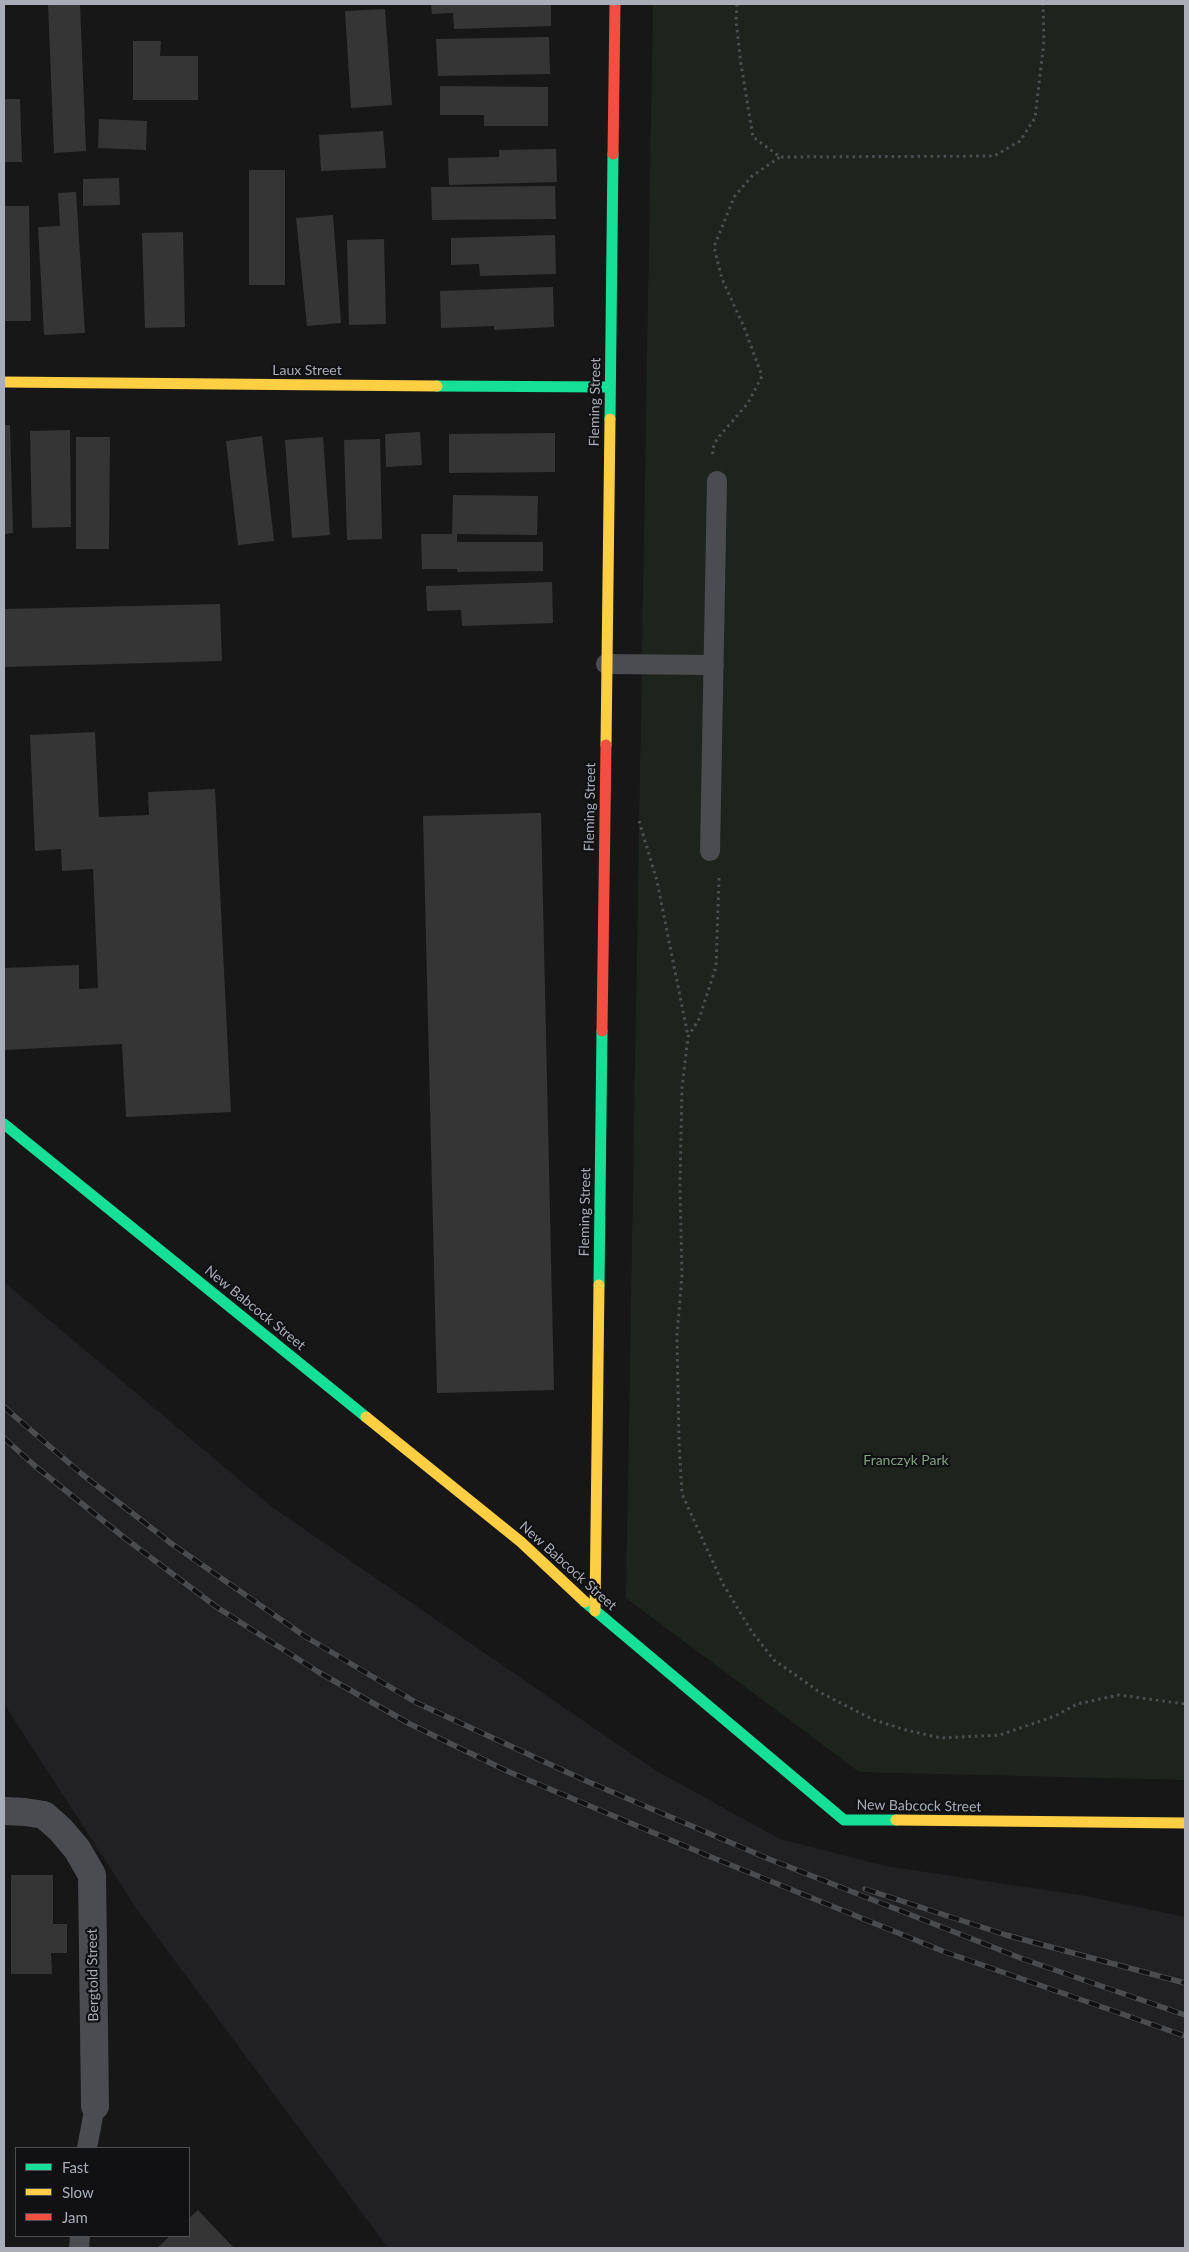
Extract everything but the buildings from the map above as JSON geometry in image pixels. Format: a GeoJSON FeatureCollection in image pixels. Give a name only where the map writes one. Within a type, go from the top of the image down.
{"type":"FeatureCollection","features":[{"type":"Feature","properties":{"kind":"street","name":"Fleming Street"},"geometry":{"type":"LineString","coordinates":[[596,1611],[615,4]]}},
{"type":"Feature","properties":{"kind":"street","name":"Laux Street"},"geometry":{"type":"LineString","coordinates":[[4,382],[610,387]]}},
{"type":"Feature","properties":{"kind":"street","name":"New Babcock Street"},"geometry":{"type":"LineString","coordinates":[[4,1124],[514,1537],[596,1611],[844,1820],[1185,1823]]}},
{"type":"Feature","properties":{"kind":"street","name":"Bergtold Street"},"geometry":{"type":"LineString","coordinates":[[4,1812],[25,1812],[44,1815],[60,1829],[77,1849],[92,1875],[95,2106]]}},
{"type":"Feature","properties":{"kind":"lane"},"geometry":{"type":"LineString","coordinates":[[710,851],[718,481]]}},
{"type":"Feature","properties":{"kind":"lane"},"geometry":{"type":"LineString","coordinates":[[606,664],[714,665]]}},
{"type":"Feature","properties":{"kind":"lane"},"geometry":{"type":"LineString","coordinates":[[87,2147],[95,2106]]}},
{"type":"Feature","properties":{"kind":"path"},"geometry":{"type":"LineString","coordinates":[[737,4],[736,21],[741,64],[753,137],[780,158]]}},
{"type":"Feature","properties":{"kind":"path"},"geometry":{"type":"LineString","coordinates":[[718,481],[712,450],[717,439],[748,402],[762,376],[744,327],[722,279],[714,247],[734,197],[752,176],[780,158],[994,156],[1020,141],[1035,118],[1044,41],[1043,4]]}},
{"type":"Feature","properties":{"kind":"path"},"geometry":{"type":"LineString","coordinates":[[638,816],[657,881],[688,1037],[682,1097],[680,1226],[682,1275],[677,1334],[682,1494],[723,1584],[752,1632],[774,1660],[821,1693],[874,1720],[941,1738],[1000,1735],[1055,1716],[1077,1704],[1119,1695],[1185,1704]]}},
{"type":"Feature","properties":{"kind":"path"},"geometry":{"type":"LineString","coordinates":[[688,1037],[700,1019],[716,967],[719,874],[710,851]]}},
{"type":"Feature","properties":{"kind":"shaded area"},"geometry":{"type":"Polygon","coordinates":[[[4,1282],[272,1507],[655,1770],[780,1839],[885,1866],[1086,1896],[1185,1917],[1185,2248],[388,2248],[138,1911],[4,1704],[4,1282]]]}},
{"type":"Feature","properties":{"kind":"green space","name":"Franczyk Park"},"geometry":{"type":"Polygon","coordinates":[[[653,4],[1185,4],[1185,1780],[859,1772],[626,1598],[653,4]]]}},
{"type":"Feature","properties":{"kind":"railway"},"geometry":{"type":"LineString","coordinates":[[4,1407],[83,1475],[172,1544],[306,1637],[417,1703],[584,1780],[769,1859],[1023,1959],[1185,2015]]}},
{"type":"Feature","properties":{"kind":"railway"},"geometry":{"type":"LineString","coordinates":[[4,1438],[35,1466],[126,1539],[218,1608],[320,1673],[410,1724],[507,1771],[711,1857],[945,1952],[1185,2036]]}},
{"type":"Feature","properties":{"kind":"railway"},"geometry":{"type":"LineString","coordinates":[[865,1889],[1006,1935],[1185,1983]]}},
{"type":"Feature","properties":{"kind":"traffic: fast"},"geometry":{"type":"LineString","coordinates":[[610,419],[613,154]]}},
{"type":"Feature","properties":{"kind":"traffic: fast"},"geometry":{"type":"LineString","coordinates":[[437,386],[610,387]]}},
{"type":"Feature","properties":{"kind":"traffic: fast"},"geometry":{"type":"LineString","coordinates":[[599,1285],[602,1031]]}},
{"type":"Feature","properties":{"kind":"traffic: fast"},"geometry":{"type":"LineString","coordinates":[[4,1124],[366,1417]]}},
{"type":"Feature","properties":{"kind":"traffic: fast"},"geometry":{"type":"LineString","coordinates":[[585,1602],[844,1820],[896,1820]]}},
{"type":"Feature","properties":{"kind":"traffic: slow"},"geometry":{"type":"LineString","coordinates":[[4,382],[437,386]]}},
{"type":"Feature","properties":{"kind":"traffic: slow"},"geometry":{"type":"LineString","coordinates":[[606,745],[610,419]]}},
{"type":"Feature","properties":{"kind":"traffic: slow"},"geometry":{"type":"LineString","coordinates":[[595,1611],[599,1285]]}},
{"type":"Feature","properties":{"kind":"traffic: slow"},"geometry":{"type":"LineString","coordinates":[[366,1417],[521,1542],[585,1602]]}},
{"type":"Feature","properties":{"kind":"traffic: slow"},"geometry":{"type":"LineString","coordinates":[[896,1820],[1185,1823]]}},
{"type":"Feature","properties":{"kind":"traffic: jam"},"geometry":{"type":"LineString","coordinates":[[613,154],[615,4]]}},
{"type":"Feature","properties":{"kind":"traffic: jam"},"geometry":{"type":"LineString","coordinates":[[602,1031],[606,745]]}}]}
